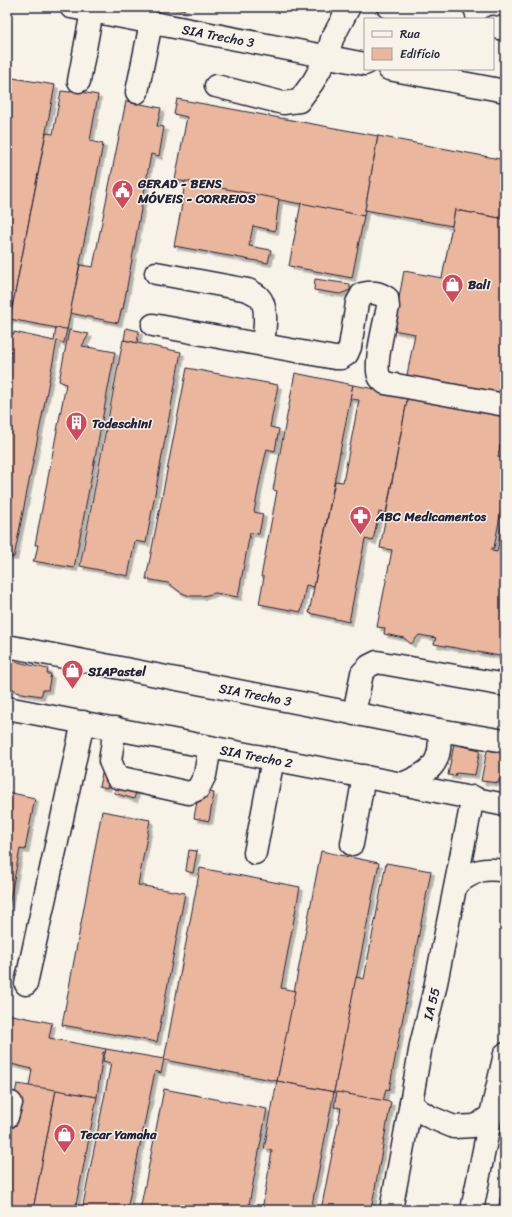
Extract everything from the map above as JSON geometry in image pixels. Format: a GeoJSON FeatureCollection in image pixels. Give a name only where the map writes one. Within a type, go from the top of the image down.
{"type":"FeatureCollection","features":[{"type":"Feature","properties":{"kind":"main road"},"geometry":{"type":"LineString","coordinates":[[216,86],[284,103],[298,101],[313,82],[327,57],[332,39],[349,7]]}},
{"type":"Feature","properties":{"kind":"main road"},"geometry":{"type":"LineString","coordinates":[[388,7],[443,14]]}},
{"type":"Feature","properties":{"kind":"main road"},"geometry":{"type":"LineString","coordinates":[[79,81],[81,9]]}},
{"type":"Feature","properties":{"kind":"main road","name":"SIA Trecho 3"},"geometry":{"type":"LineString","coordinates":[[81,9],[364,64]]}},
{"type":"Feature","properties":{"kind":"main road"},"geometry":{"type":"LineString","coordinates":[[137,92],[151,23]]}},
{"type":"Feature","properties":{"kind":"main road"},"geometry":{"type":"LineString","coordinates":[[494,26],[505,29]]}},
{"type":"Feature","properties":{"kind":"main road"},"geometry":{"type":"LineString","coordinates":[[394,70],[505,90]]}},
{"type":"Feature","properties":{"kind":"main road"},"geometry":{"type":"LineString","coordinates":[[459,82],[474,75],[479,70]]}},
{"type":"Feature","properties":{"kind":"main road"},"geometry":{"type":"LineString","coordinates":[[156,273],[248,290],[254,293],[260,298],[265,312],[263,345]]}},
{"type":"Feature","properties":{"kind":"main road"},"geometry":{"type":"LineString","coordinates":[[153,325],[335,358],[345,357],[350,347],[357,303],[362,294],[371,292],[381,293],[387,298],[388,307],[378,361],[377,371],[379,378],[385,383],[505,406]]}},
{"type":"Feature","properties":{"kind":"main road","name":"SIA Trecho 3"},"geometry":{"type":"LineString","coordinates":[[10,649],[439,730],[505,741]]}},
{"type":"Feature","properties":{"kind":"main road"},"geometry":{"type":"LineString","coordinates":[[354,714],[362,673],[369,666],[377,662],[505,685]]}},
{"type":"Feature","properties":{"kind":"main road","name":"SIA Trecho 2"},"geometry":{"type":"LineString","coordinates":[[7,708],[505,804]]}},
{"type":"Feature","properties":{"kind":"main road"},"geometry":{"type":"LineString","coordinates":[[26,984],[83,722]]}},
{"type":"Feature","properties":{"kind":"main road"},"geometry":{"type":"LineString","coordinates":[[115,728],[110,761],[117,777],[189,793],[198,789],[205,775],[210,747]]}},
{"type":"Feature","properties":{"kind":"main road"},"geometry":{"type":"LineString","coordinates":[[402,784],[430,770],[438,758],[440,743],[439,730]]}},
{"type":"Feature","properties":{"kind":"main road"},"geometry":{"type":"LineString","coordinates":[[255,853],[273,759]]}},
{"type":"Feature","properties":{"kind":"main road"},"geometry":{"type":"LineString","coordinates":[[352,844],[364,776]]}},
{"type":"Feature","properties":{"kind":"main road","name":"IA 55"},"geometry":{"type":"LineString","coordinates":[[391,1210],[421,1044],[435,988],[473,797]]}},
{"type":"Feature","properties":{"kind":"main road"},"geometry":{"type":"LineString","coordinates":[[456,884],[473,872],[492,868],[505,871]]}},
{"type":"Feature","properties":{"kind":"main road"},"geometry":{"type":"LineString","coordinates":[[472,1210],[505,1054]]}},
{"type":"Feature","properties":{"kind":"main road"},"geometry":{"type":"LineString","coordinates":[[411,1103],[430,1117],[454,1127],[473,1126],[479,1124],[491,1115]]}},
{"type":"Feature","properties":{"kind":"building"},"geometry":{"type":"Polygon","coordinates":[[[166,7],[185,7],[184,10],[166,7]]]}},
{"type":"Feature","properties":{"kind":"building"},"geometry":{"type":"Polygon","coordinates":[[[7,77],[55,85],[10,319],[7,319],[7,77]]]}},
{"type":"Feature","properties":{"kind":"building"},"geometry":{"type":"Polygon","coordinates":[[[70,90],[98,95],[90,141],[103,144],[67,330],[10,319],[46,133],[53,134],[61,91],[70,92],[70,90]]]}},
{"type":"Feature","properties":{"kind":"building"},"geometry":{"type":"Polygon","coordinates":[[[177,99],[378,136],[364,216],[175,180],[187,117],[174,114],[177,99]]]}},
{"type":"Feature","properties":{"kind":"building","name":"GERAD - BENS MÓVEIS - CORREIOS"},"geometry":{"type":"Polygon","coordinates":[[[126,101],[161,108],[157,126],[164,127],[159,156],[151,154],[123,309],[122,308],[118,323],[70,313],[80,265],[93,267],[126,101]]]}},
{"type":"Feature","properties":{"kind":"building"},"geometry":{"type":"Polygon","coordinates":[[[378,136],[505,160],[505,219],[455,210],[452,226],[365,210],[378,136]]]}},
{"type":"Feature","properties":{"kind":"building"},"geometry":{"type":"Polygon","coordinates":[[[185,181],[279,199],[275,231],[253,226],[249,246],[271,250],[268,263],[174,246],[185,181]]]}},
{"type":"Feature","properties":{"kind":"building"},"geometry":{"type":"Polygon","coordinates":[[[301,203],[364,216],[352,278],[289,266],[301,203]]]}},
{"type":"Feature","properties":{"kind":"building","name":"Bali"},"geometry":{"type":"Polygon","coordinates":[[[455,210],[505,219],[505,399],[406,380],[415,334],[393,330],[404,271],[442,278],[455,210]]]}},
{"type":"Feature","properties":{"kind":"building"},"geometry":{"type":"Polygon","coordinates":[[[315,279],[350,284],[350,290],[340,294],[314,290],[315,279]]]}},
{"type":"Feature","properties":{"kind":"building"},"geometry":{"type":"Polygon","coordinates":[[[56,328],[67,329],[64,343],[57,341],[14,557],[7,556],[7,369],[11,351],[7,350],[8,333],[14,334],[14,332],[54,341],[56,328]]]}},
{"type":"Feature","properties":{"kind":"building"},"geometry":{"type":"Polygon","coordinates":[[[126,328],[139,331],[137,343],[124,340],[126,328]]]}},
{"type":"Feature","properties":{"kind":"building","name":"Todeschini"},"geometry":{"type":"Polygon","coordinates":[[[69,330],[89,334],[82,346],[115,352],[74,568],[33,561],[35,559],[38,545],[35,545],[66,384],[59,381],[69,330]]]}},
{"type":"Feature","properties":{"kind":"building"},"geometry":{"type":"Polygon","coordinates":[[[123,340],[181,352],[146,543],[135,541],[128,576],[80,566],[123,340]]]}},
{"type":"Feature","properties":{"kind":"building"},"geometry":{"type":"Polygon","coordinates":[[[187,368],[278,385],[270,427],[279,429],[275,451],[267,449],[254,512],[263,514],[259,534],[250,533],[238,597],[215,593],[203,596],[190,596],[180,592],[168,583],[146,579],[187,368]]]}},
{"type":"Feature","properties":{"kind":"building"},"geometry":{"type":"Polygon","coordinates":[[[295,373],[353,385],[314,587],[306,585],[301,612],[259,604],[264,577],[261,577],[277,491],[273,490],[295,373]]]}},
{"type":"Feature","properties":{"kind":"building"},"geometry":{"type":"Polygon","coordinates":[[[353,385],[408,395],[386,513],[379,512],[373,541],[365,539],[349,622],[309,613],[335,481],[343,482],[359,400],[350,399],[353,385]]]}},
{"type":"Feature","properties":{"kind":"building"},"geometry":{"type":"Polygon","coordinates":[[[408,395],[505,414],[505,446],[500,445],[498,457],[505,458],[505,489],[494,548],[492,548],[492,551],[497,552],[505,506],[505,657],[434,644],[436,638],[419,635],[411,644],[404,638],[384,634],[385,628],[377,627],[392,550],[380,548],[408,395]]]}},
{"type":"Feature","properties":{"kind":"building"},"geometry":{"type":"Polygon","coordinates":[[[9,660],[48,669],[47,674],[51,674],[48,690],[43,690],[41,696],[16,692],[14,689],[7,688],[7,666],[9,660]]]}},
{"type":"Feature","properties":{"kind":"building"},"geometry":{"type":"Polygon","coordinates":[[[454,744],[480,750],[475,775],[456,773],[455,776],[448,775],[454,744]]]}},
{"type":"Feature","properties":{"kind":"building"},"geometry":{"type":"Polygon","coordinates":[[[487,750],[505,753],[504,775],[502,775],[502,779],[499,779],[499,783],[481,781],[487,750]]]}},
{"type":"Feature","properties":{"kind":"building"},"geometry":{"type":"Polygon","coordinates":[[[103,770],[111,770],[107,788],[99,786],[103,770]]]}},
{"type":"Feature","properties":{"kind":"building"},"geometry":{"type":"Polygon","coordinates":[[[118,777],[139,782],[134,799],[114,793],[118,777]]]}},
{"type":"Feature","properties":{"kind":"building"},"geometry":{"type":"Polygon","coordinates":[[[199,790],[214,793],[209,821],[194,818],[199,790]]]}},
{"type":"Feature","properties":{"kind":"building"},"geometry":{"type":"Polygon","coordinates":[[[7,792],[35,798],[25,850],[20,849],[7,915],[7,792]]]}},
{"type":"Feature","properties":{"kind":"building"},"geometry":{"type":"Polygon","coordinates":[[[102,811],[150,820],[138,885],[185,893],[157,1042],[62,1025],[102,811]]]}},
{"type":"Feature","properties":{"kind":"building"},"geometry":{"type":"Polygon","coordinates":[[[189,850],[197,851],[193,873],[186,871],[189,850]]]}},
{"type":"Feature","properties":{"kind":"building"},"geometry":{"type":"Polygon","coordinates":[[[321,851],[379,863],[334,1092],[277,1081],[321,851]]]}},
{"type":"Feature","properties":{"kind":"building"},"geometry":{"type":"Polygon","coordinates":[[[386,863],[431,871],[389,1090],[386,1089],[383,1101],[334,1092],[356,977],[364,979],[386,863]]]}},
{"type":"Feature","properties":{"kind":"building"},"geometry":{"type":"Polygon","coordinates":[[[200,868],[300,887],[281,988],[295,991],[277,1081],[164,1060],[200,868]]]}},
{"type":"Feature","properties":{"kind":"building"},"geometry":{"type":"Polygon","coordinates":[[[7,1014],[52,1023],[49,1038],[106,1049],[105,1053],[103,1052],[97,1097],[29,1087],[32,1069],[7,1063],[7,1014]]]}},
{"type":"Feature","properties":{"kind":"building"},"geometry":{"type":"Polygon","coordinates":[[[106,1049],[164,1059],[161,1073],[155,1071],[127,1210],[82,1210],[111,1063],[103,1061],[106,1049]]]}},
{"type":"Feature","properties":{"kind":"building"},"geometry":{"type":"Polygon","coordinates":[[[277,1081],[334,1092],[311,1210],[262,1210],[272,1151],[264,1149],[277,1081]]]}},
{"type":"Feature","properties":{"kind":"building"},"geometry":{"type":"Polygon","coordinates":[[[17,1084],[56,1090],[33,1210],[7,1210],[7,1133],[17,1084]]]}},
{"type":"Feature","properties":{"kind":"building"},"geometry":{"type":"Polygon","coordinates":[[[164,1089],[267,1109],[248,1210],[140,1210],[164,1089]]]}},
{"type":"Feature","properties":{"kind":"building","name":"Tecar Yamaha"},"geometry":{"type":"Polygon","coordinates":[[[56,1090],[97,1097],[75,1210],[33,1210],[56,1090]]]}},
{"type":"Feature","properties":{"kind":"building"},"geometry":{"type":"Polygon","coordinates":[[[337,1092],[391,1102],[371,1210],[321,1210],[341,1108],[334,1107],[337,1092]]]}},
{"type":"Feature","properties":{"kind":"building"},"geometry":{"type":"Polygon","coordinates":[[[505,1171],[505,1210],[498,1210],[505,1171]]]}},
{"type":"Feature","properties":{"kind":"place","name":"GERAD - BENS MÓVEIS - CORREIOS"},"geometry":{"type":"Point","coordinates":[123,210]}},
{"type":"Feature","properties":{"kind":"place","name":"Bali"},"geometry":{"type":"Point","coordinates":[452,304]}},
{"type":"Feature","properties":{"kind":"place","name":"Todeschini"},"geometry":{"type":"Point","coordinates":[76,442]}},
{"type":"Feature","properties":{"kind":"place","name":"ABC Medicamentos"},"geometry":{"type":"Point","coordinates":[361,536]}},
{"type":"Feature","properties":{"kind":"place","name":"SIAPastel"},"geometry":{"type":"Point","coordinates":[73,690]}},
{"type":"Feature","properties":{"kind":"place","name":"Tecar Yamaha"},"geometry":{"type":"Point","coordinates":[65,1154]}}]}
